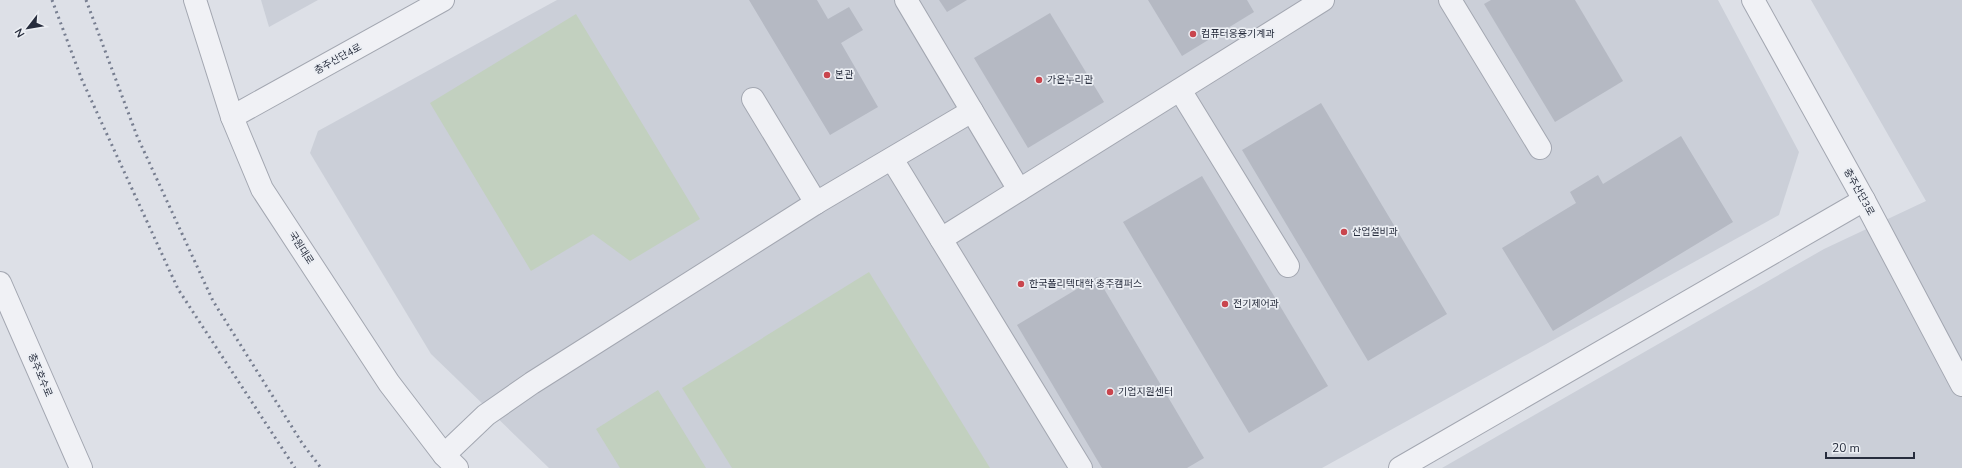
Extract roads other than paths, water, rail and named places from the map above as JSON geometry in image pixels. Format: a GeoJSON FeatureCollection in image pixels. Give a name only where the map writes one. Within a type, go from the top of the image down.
{"type":"FeatureCollection","features":[{"type":"Feature","properties":{"kind":"street","name":"국원대로"},"geometry":{"type":"LineString","coordinates":[[195,0],[232,117],[262,189],[389,383],[450,462]]}},
{"type":"Feature","properties":{"kind":"street","name":"충주산단4로"},"geometry":{"type":"LineString","coordinates":[[232,117],[443,0]]}},
{"type":"Feature","properties":{"kind":"street"},"geometry":{"type":"LineString","coordinates":[[906,0],[1019,190]]}},
{"type":"Feature","properties":{"kind":"street"},"geometry":{"type":"LineString","coordinates":[[941,239],[1323,0]]}},
{"type":"Feature","properties":{"kind":"street"},"geometry":{"type":"LineString","coordinates":[[1450,0],[1540,148]]}},
{"type":"Feature","properties":{"kind":"street","name":"충주산단3로"},"geometry":{"type":"LineString","coordinates":[[1753,0],[1864,200],[1962,385]]}},
{"type":"Feature","properties":{"kind":"street"},"geometry":{"type":"LineString","coordinates":[[1180,90],[1288,266]]}},
{"type":"Feature","properties":{"kind":"street"},"geometry":{"type":"LineString","coordinates":[[753,99],[816,203]]}},
{"type":"Feature","properties":{"kind":"street"},"geometry":{"type":"LineString","coordinates":[[450,462],[486,415],[532,383],[816,203],[972,111]]}},
{"type":"Feature","properties":{"kind":"street"},"geometry":{"type":"LineString","coordinates":[[892,159],[1081,468]]}},
{"type":"Feature","properties":{"kind":"street"},"geometry":{"type":"LineString","coordinates":[[1400,468],[1864,200]]}},
{"type":"Feature","properties":{"kind":"street","name":"충주호수로"},"geometry":{"type":"LineString","coordinates":[[0,283],[80,468]]}},
{"type":"Feature","properties":{"kind":"railway"},"geometry":{"type":"LineString","coordinates":[[52,0],[82,80],[178,289],[295,468]]}},
{"type":"Feature","properties":{"kind":"railway"},"geometry":{"type":"LineString","coordinates":[[86,0],[137,136],[213,301],[302,443],[321,468]]}},
{"type":"Feature","properties":{"kind":"place","name":"컴퓨터응용기계과"},"geometry":{"type":"Point","coordinates":[1193,34]}},
{"type":"Feature","properties":{"kind":"place","name":"본관"},"geometry":{"type":"Point","coordinates":[827,75]}},
{"type":"Feature","properties":{"kind":"place","name":"가온누리관"},"geometry":{"type":"Point","coordinates":[1039,80]}},
{"type":"Feature","properties":{"kind":"place","name":"산업설비과"},"geometry":{"type":"Point","coordinates":[1344,232]}},
{"type":"Feature","properties":{"kind":"place","name":"한국폴리텍대학 충주캠퍼스"},"geometry":{"type":"Point","coordinates":[1021,284]}},
{"type":"Feature","properties":{"kind":"place","name":"전기제어과"},"geometry":{"type":"Point","coordinates":[1225,304]}},
{"type":"Feature","properties":{"kind":"place","name":"기업지원센터"},"geometry":{"type":"Point","coordinates":[1110,392]}}]}
